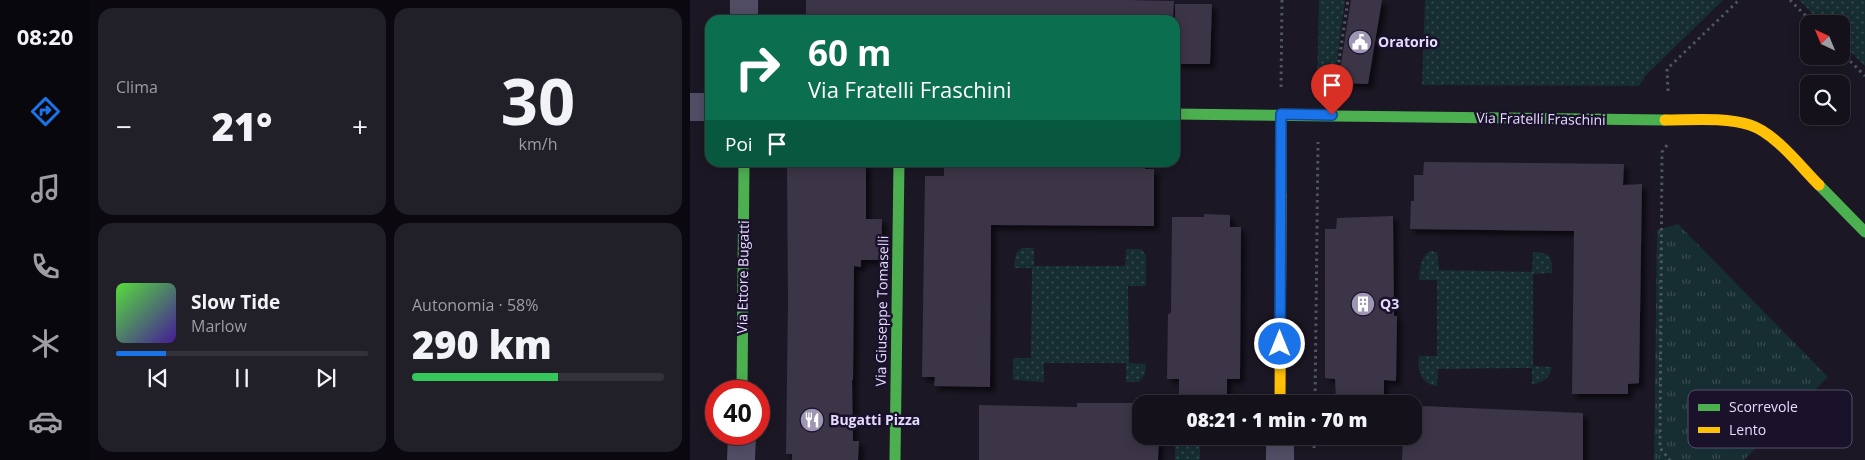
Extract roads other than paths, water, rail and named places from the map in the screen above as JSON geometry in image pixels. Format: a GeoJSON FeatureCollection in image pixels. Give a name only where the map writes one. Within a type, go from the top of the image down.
{"type":"FeatureCollection","features":[{"type":"Feature","properties":{"kind":"street"},"geometry":{"type":"LineString","coordinates":[[744,0],[744,15]]}},
{"type":"Feature","properties":{"kind":"street"},"geometry":{"type":"LineString","coordinates":[[690,107],[705,107]]}},
{"type":"Feature","properties":{"kind":"street","name":"Via Fratelli Fraschini"},"geometry":{"type":"LineString","coordinates":[[1180,114],[1733,121],[1751,125],[1772,138],[1865,232]]}},
{"type":"Feature","properties":{"kind":"street"},"geometry":{"type":"LineString","coordinates":[[1280,395],[1281,114]]}},
{"type":"Feature","properties":{"kind":"street","name":"Via Ettore Bugatti"},"geometry":{"type":"LineString","coordinates":[[742,380],[744,167]]}},
{"type":"Feature","properties":{"kind":"street","name":"Via Giuseppe Tomaselli"},"geometry":{"type":"LineString","coordinates":[[895,460],[899,167]]}},
{"type":"Feature","properties":{"kind":"street"},"geometry":{"type":"LineString","coordinates":[[741,460],[742,445]]}},
{"type":"Feature","properties":{"kind":"street"},"geometry":{"type":"LineString","coordinates":[[1280,445],[1280,460]]}},
{"type":"Feature","properties":{"kind":"place","name":"Oratorio"},"geometry":{"type":"Point","coordinates":[1360,42]}},
{"type":"Feature","properties":{"kind":"place","name":"Q3"},"geometry":{"type":"Point","coordinates":[1363,304]}},
{"type":"Feature","properties":{"kind":"place","name":"Bugatti Pizza"},"geometry":{"type":"Point","coordinates":[812,420]}}]}
